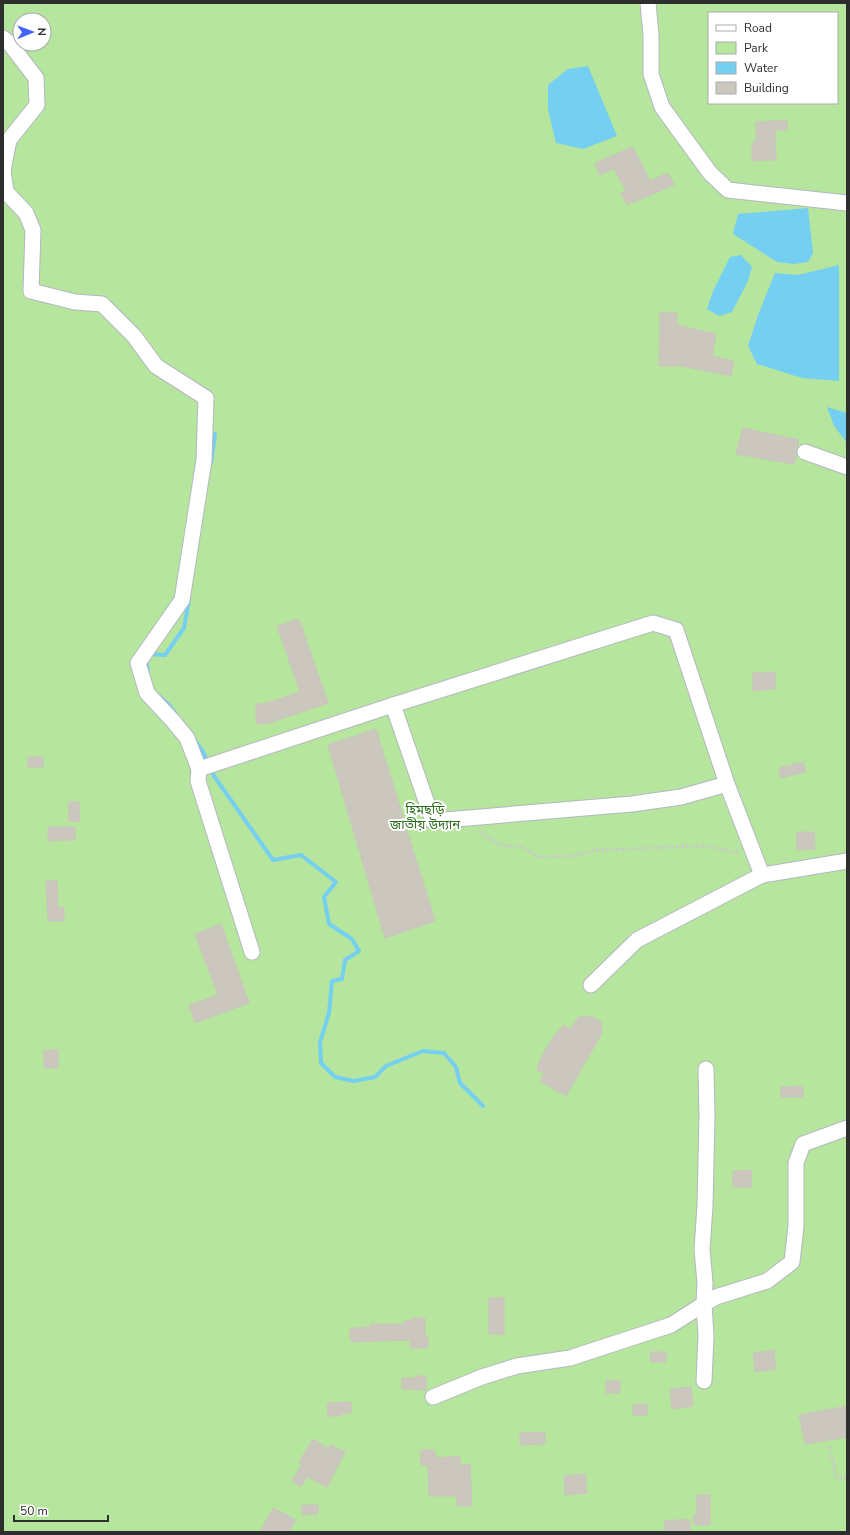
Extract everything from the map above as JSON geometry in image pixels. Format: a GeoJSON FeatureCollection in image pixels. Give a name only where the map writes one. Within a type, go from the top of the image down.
{"type":"FeatureCollection","features":[{"type":"Feature","properties":{"kind":"street"},"geometry":{"type":"LineString","coordinates":[[648,3],[651,35],[651,74],[662,107],[710,172],[728,190],[847,203]]}},
{"type":"Feature","properties":{"kind":"street"},"geometry":{"type":"LineString","coordinates":[[3,38],[10,44],[36,78],[37,105],[9,140],[3,170],[6,192],[26,213],[33,230],[31,291],[75,302],[102,304],[134,336],[156,366],[206,398],[204,460],[182,600],[138,663],[147,693],[187,738],[199,769],[198,781],[252,952]]}},
{"type":"Feature","properties":{"kind":"street"},"geometry":{"type":"LineString","coordinates":[[805,452],[847,467]]}},
{"type":"Feature","properties":{"kind":"street"},"geometry":{"type":"LineString","coordinates":[[199,769],[393,705],[654,623],[676,630],[727,784],[762,875]]}},
{"type":"Feature","properties":{"kind":"street"},"geometry":{"type":"LineString","coordinates":[[393,705],[433,821],[632,804],[681,797],[727,784]]}},
{"type":"Feature","properties":{"kind":"street"},"geometry":{"type":"LineString","coordinates":[[590,986],[637,940],[762,875],[847,861]]}},
{"type":"Feature","properties":{"kind":"street"},"geometry":{"type":"LineString","coordinates":[[704,1381],[706,1336],[704,1304],[705,1283],[702,1249],[705,1206],[707,1116],[706,1069]]}},
{"type":"Feature","properties":{"kind":"street"},"geometry":{"type":"LineString","coordinates":[[434,1397],[482,1377],[517,1366],[570,1358],[671,1325],[716,1297],[767,1281],[792,1262],[796,1226],[796,1163],[803,1144],[847,1128]]}},
{"type":"Feature","properties":{"kind":"path"},"geometry":{"type":"LineString","coordinates":[[462,819],[499,845],[522,847],[539,857],[574,856],[597,850],[705,846],[754,855]]}},
{"type":"Feature","properties":{"kind":"path"},"geometry":{"type":"LineString","coordinates":[[829,1446],[837,1478],[847,1478]]}},
{"type":"Feature","properties":{"kind":"green space","name":"হিমছড়ি জাতীয় উদ্যান"},"geometry":{"type":"Polygon","coordinates":[[[3,3],[847,3],[847,1532],[3,1532],[3,3]]]}},
{"type":"Feature","properties":{"kind":"water"},"geometry":{"type":"Polygon","coordinates":[[[588,66],[617,136],[583,149],[556,143],[548,109],[548,85],[568,69],[588,66]]]}},
{"type":"Feature","properties":{"kind":"water"},"geometry":{"type":"Polygon","coordinates":[[[808,208],[813,253],[808,262],[794,264],[777,262],[733,234],[738,214],[808,208]]]}},
{"type":"Feature","properties":{"kind":"water"},"geometry":{"type":"Polygon","coordinates":[[[741,255],[752,267],[748,281],[732,312],[719,316],[707,309],[713,291],[730,257],[741,255]]]}},
{"type":"Feature","properties":{"kind":"water"},"geometry":{"type":"Polygon","coordinates":[[[839,265],[839,381],[802,378],[757,364],[748,346],[758,315],[775,273],[798,275],[839,265]]]}},
{"type":"Feature","properties":{"kind":"water"},"geometry":{"type":"Polygon","coordinates":[[[827,407],[847,413],[847,443],[834,426],[827,407]]]}},
{"type":"Feature","properties":{"kind":"building"},"geometry":{"type":"Polygon","coordinates":[[[787,120],[787,130],[775,130],[776,160],[752,161],[752,142],[756,142],[756,122],[787,120]]]}},
{"type":"Feature","properties":{"kind":"building"},"geometry":{"type":"Polygon","coordinates":[[[633,147],[650,181],[668,173],[674,185],[627,205],[621,193],[626,191],[614,169],[599,175],[595,163],[633,147]]]}},
{"type":"Feature","properties":{"kind":"building"},"geometry":{"type":"Polygon","coordinates":[[[660,312],[677,313],[677,325],[716,334],[712,356],[734,361],[731,376],[681,366],[659,366],[660,312]]]}},
{"type":"Feature","properties":{"kind":"building"},"geometry":{"type":"Polygon","coordinates":[[[743,428],[799,440],[794,464],[736,454],[743,428]]]}},
{"type":"Feature","properties":{"kind":"building"},"geometry":{"type":"Polygon","coordinates":[[[299,619],[328,703],[269,723],[256,724],[256,704],[267,703],[300,692],[277,626],[299,619]]]}},
{"type":"Feature","properties":{"kind":"building"},"geometry":{"type":"Polygon","coordinates":[[[775,672],[775,689],[753,691],[753,673],[775,672]]]}},
{"type":"Feature","properties":{"kind":"building"},"geometry":{"type":"Polygon","coordinates":[[[376,729],[435,921],[385,938],[328,745],[376,729]]]}},
{"type":"Feature","properties":{"kind":"building"},"geometry":{"type":"Polygon","coordinates":[[[28,757],[43,757],[43,767],[28,767],[28,757]]]}},
{"type":"Feature","properties":{"kind":"building"},"geometry":{"type":"Polygon","coordinates":[[[803,762],[806,772],[781,778],[779,768],[803,762]]]}},
{"type":"Feature","properties":{"kind":"building"},"geometry":{"type":"Polygon","coordinates":[[[69,802],[79,802],[80,821],[69,822],[69,802]]]}},
{"type":"Feature","properties":{"kind":"building"},"geometry":{"type":"Polygon","coordinates":[[[48,827],[75,827],[75,840],[48,841],[48,827]]]}},
{"type":"Feature","properties":{"kind":"building"},"geometry":{"type":"Polygon","coordinates":[[[797,832],[814,832],[815,849],[797,850],[797,832]]]}},
{"type":"Feature","properties":{"kind":"building"},"geometry":{"type":"Polygon","coordinates":[[[46,881],[57,881],[58,908],[64,907],[64,921],[48,921],[46,881]]]}},
{"type":"Feature","properties":{"kind":"building"},"geometry":{"type":"Polygon","coordinates":[[[221,924],[249,1003],[195,1023],[189,1005],[218,995],[195,934],[221,924]]]}},
{"type":"Feature","properties":{"kind":"building"},"geometry":{"type":"Polygon","coordinates":[[[591,1016],[601,1022],[602,1033],[566,1096],[540,1081],[544,1074],[537,1070],[541,1057],[556,1033],[564,1025],[570,1029],[579,1017],[591,1016]]]}},
{"type":"Feature","properties":{"kind":"building"},"geometry":{"type":"Polygon","coordinates":[[[44,1050],[58,1050],[58,1068],[44,1068],[44,1050]]]}},
{"type":"Feature","properties":{"kind":"building"},"geometry":{"type":"Polygon","coordinates":[[[803,1086],[803,1097],[781,1097],[781,1087],[803,1086]]]}},
{"type":"Feature","properties":{"kind":"building"},"geometry":{"type":"Polygon","coordinates":[[[751,1170],[752,1187],[733,1187],[733,1171],[751,1170]]]}},
{"type":"Feature","properties":{"kind":"building"},"geometry":{"type":"Polygon","coordinates":[[[489,1298],[504,1298],[504,1334],[489,1334],[489,1298]]]}},
{"type":"Feature","properties":{"kind":"building"},"geometry":{"type":"Polygon","coordinates":[[[413,1318],[425,1318],[425,1337],[428,1337],[428,1348],[410,1348],[410,1340],[353,1342],[353,1340],[350,1340],[350,1328],[370,1327],[370,1324],[405,1324],[405,1320],[413,1320],[413,1318]]]}},
{"type":"Feature","properties":{"kind":"building"},"geometry":{"type":"Polygon","coordinates":[[[774,1350],[776,1369],[755,1372],[753,1353],[774,1350]]]}},
{"type":"Feature","properties":{"kind":"building"},"geometry":{"type":"Polygon","coordinates":[[[650,1352],[666,1352],[666,1362],[651,1362],[650,1352]]]}},
{"type":"Feature","properties":{"kind":"building"},"geometry":{"type":"Polygon","coordinates":[[[416,1376],[426,1376],[426,1390],[402,1389],[402,1378],[416,1378],[416,1376]]]}},
{"type":"Feature","properties":{"kind":"building"},"geometry":{"type":"Polygon","coordinates":[[[606,1381],[620,1381],[620,1393],[606,1393],[606,1381]]]}},
{"type":"Feature","properties":{"kind":"building"},"geometry":{"type":"Polygon","coordinates":[[[691,1387],[693,1406],[672,1409],[670,1389],[691,1387]]]}},
{"type":"Feature","properties":{"kind":"building"},"geometry":{"type":"Polygon","coordinates":[[[351,1402],[351,1413],[341,1413],[341,1416],[328,1416],[327,1403],[351,1402]]]}},
{"type":"Feature","properties":{"kind":"building"},"geometry":{"type":"Polygon","coordinates":[[[647,1404],[647,1415],[633,1415],[633,1405],[647,1404]]]}},
{"type":"Feature","properties":{"kind":"building"},"geometry":{"type":"Polygon","coordinates":[[[847,1406],[847,1437],[805,1444],[799,1415],[847,1406]]]}},
{"type":"Feature","properties":{"kind":"building"},"geometry":{"type":"Polygon","coordinates":[[[545,1432],[545,1444],[520,1445],[520,1433],[545,1432]]]}},
{"type":"Feature","properties":{"kind":"building"},"geometry":{"type":"Polygon","coordinates":[[[313,1439],[329,1449],[331,1445],[345,1452],[327,1487],[307,1477],[301,1487],[292,1481],[302,1464],[299,1462],[313,1439]]]}},
{"type":"Feature","properties":{"kind":"building"},"geometry":{"type":"Polygon","coordinates":[[[421,1450],[435,1450],[435,1458],[460,1456],[460,1465],[470,1464],[472,1506],[457,1506],[457,1496],[429,1496],[428,1465],[421,1465],[421,1450]]]}},
{"type":"Feature","properties":{"kind":"building"},"geometry":{"type":"Polygon","coordinates":[[[585,1474],[587,1493],[565,1495],[564,1476],[585,1474]]]}},
{"type":"Feature","properties":{"kind":"building"},"geometry":{"type":"Polygon","coordinates":[[[696,1495],[710,1495],[710,1525],[694,1525],[693,1515],[697,1515],[696,1495]]]}},
{"type":"Feature","properties":{"kind":"building"},"geometry":{"type":"Polygon","coordinates":[[[302,1505],[318,1505],[318,1514],[302,1515],[302,1505]]]}},
{"type":"Feature","properties":{"kind":"building"},"geometry":{"type":"Polygon","coordinates":[[[273,1508],[296,1520],[289,1532],[260,1532],[273,1508]]]}},
{"type":"Feature","properties":{"kind":"building"},"geometry":{"type":"Polygon","coordinates":[[[689,1519],[691,1532],[665,1532],[664,1521],[689,1519]]]}},
{"type":"Feature","properties":{"kind":"waterway"},"geometry":{"type":"LineString","coordinates":[[211,463],[215,434]]}},
{"type":"Feature","properties":{"kind":"waterway"},"geometry":{"type":"LineString","coordinates":[[148,675],[146,654],[165,655],[184,628],[189,600]]}},
{"type":"Feature","properties":{"kind":"waterway"},"geometry":{"type":"LineString","coordinates":[[159,696],[176,714]]}},
{"type":"Feature","properties":{"kind":"waterway"},"geometry":{"type":"LineString","coordinates":[[194,739],[208,762]]}},
{"type":"Feature","properties":{"kind":"waterway"},"geometry":{"type":"LineString","coordinates":[[210,768],[214,776],[273,860],[301,855],[336,882],[324,897],[329,924],[352,939],[359,951],[345,960],[342,979],[332,981],[329,1013],[320,1042],[321,1063],[335,1077],[354,1081],[375,1077],[386,1066],[423,1051],[444,1053],[456,1067],[460,1083],[483,1106]]}}]}
